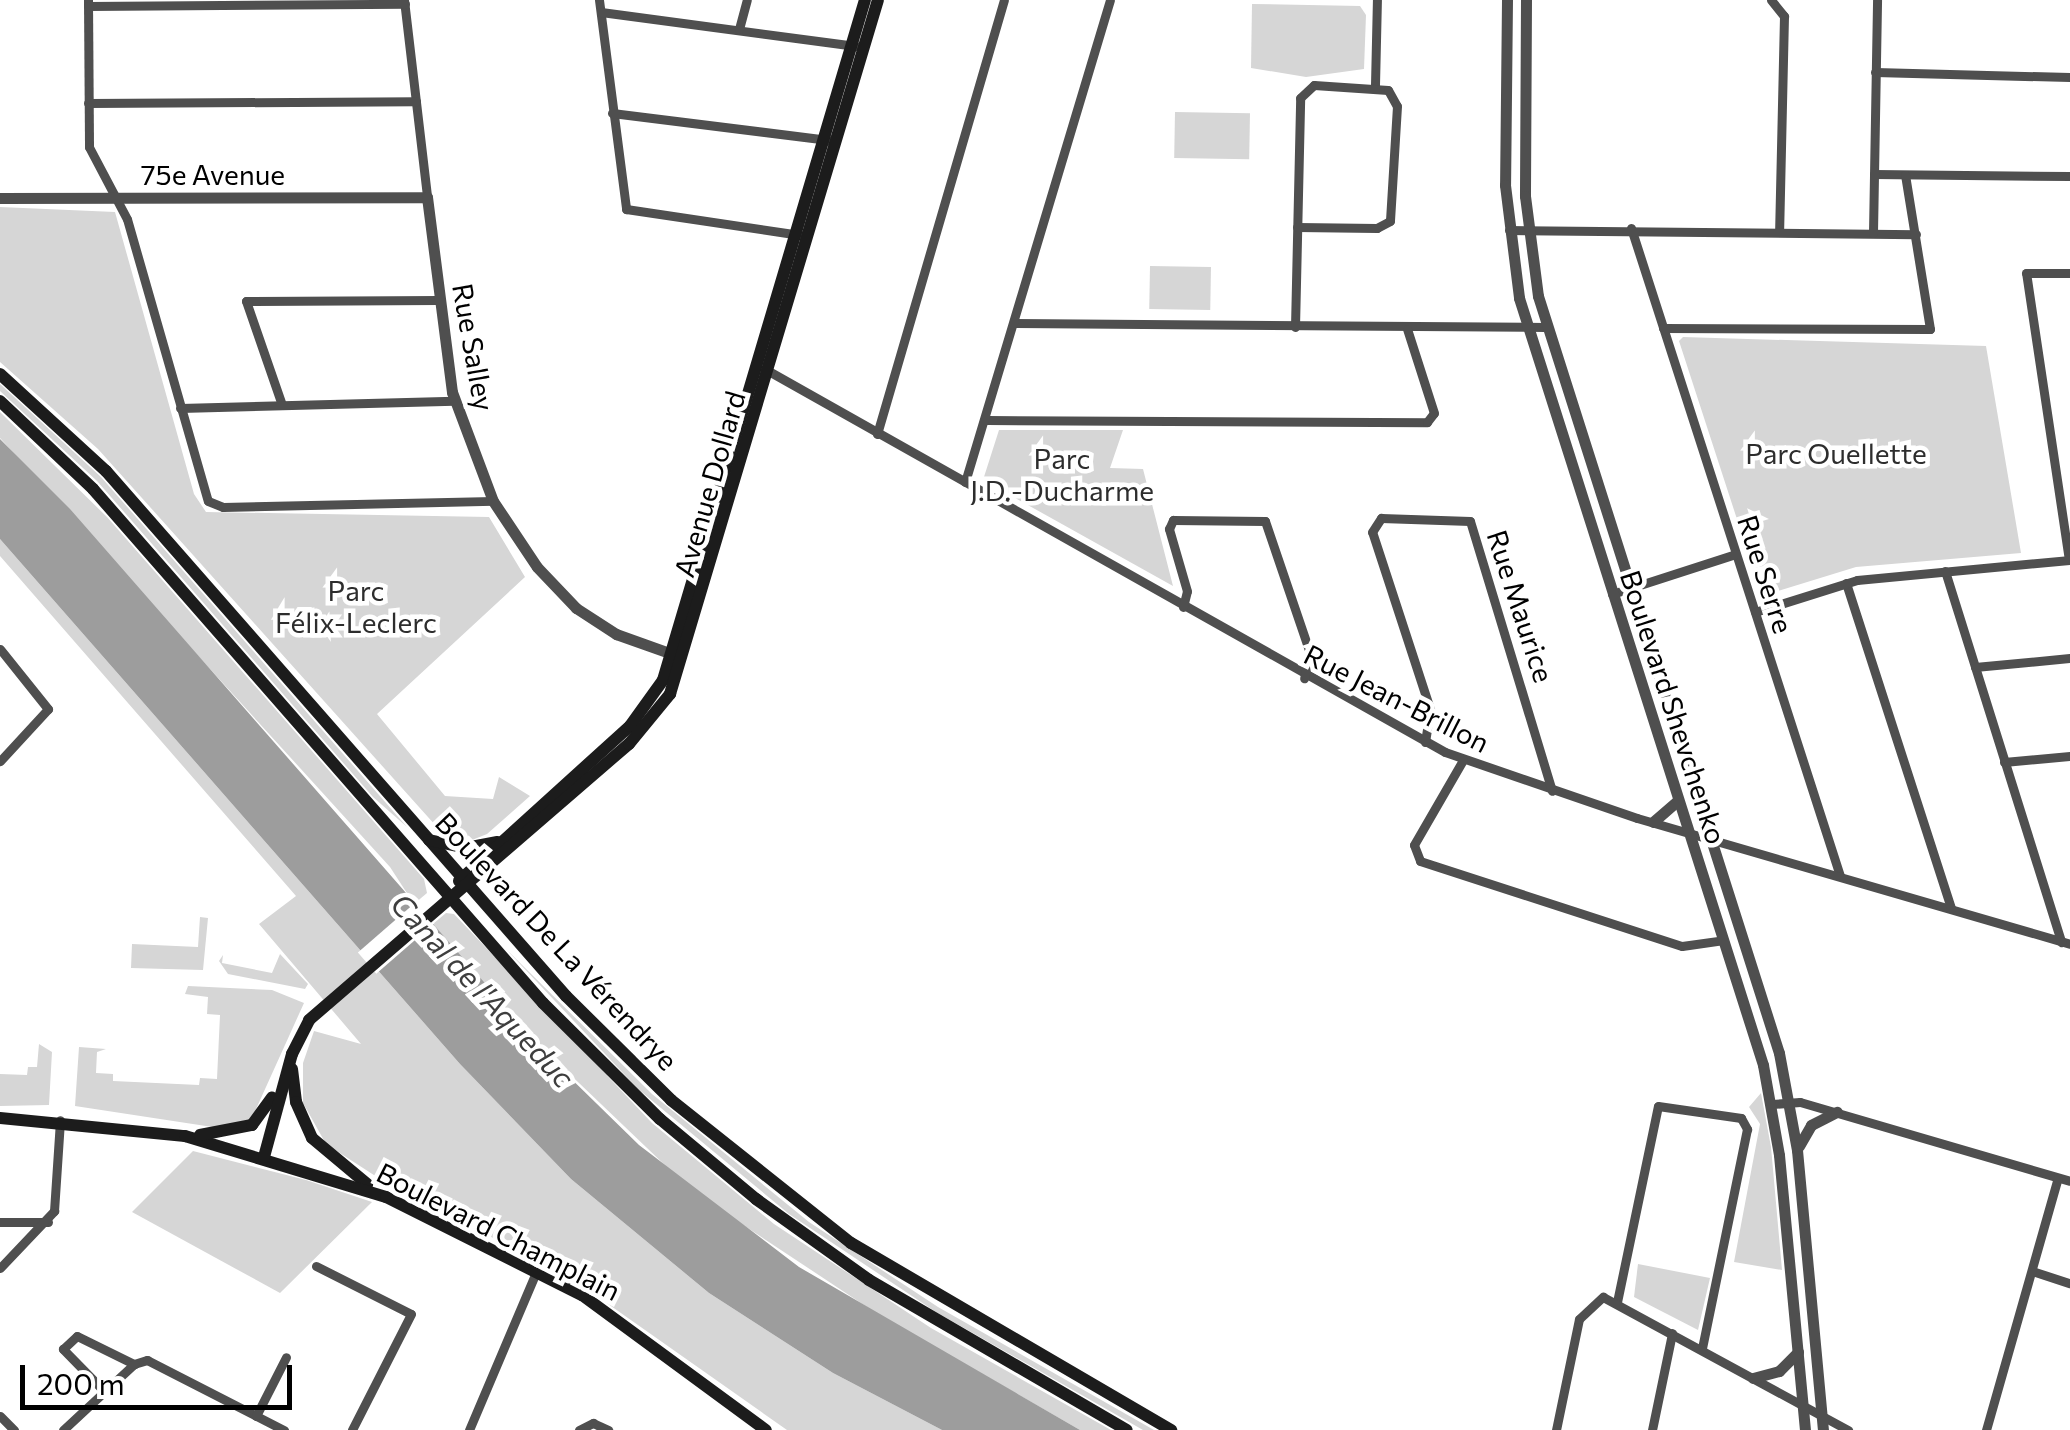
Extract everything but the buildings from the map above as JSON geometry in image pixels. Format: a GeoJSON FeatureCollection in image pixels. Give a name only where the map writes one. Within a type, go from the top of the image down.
{"type":"FeatureCollection","features":[{"type":"Feature","properties":{"kind":"main road","name":"Avenue Dollard"},"geometry":{"type":"LineString","coordinates":[[858,47],[865,0]]}},
{"type":"Feature","properties":{"kind":"main road","name":"Avenue Dollard"},"geometry":{"type":"LineString","coordinates":[[464,881],[648,725],[678,656],[858,47],[878,0]]}},
{"type":"Feature","properties":{"kind":"main road","name":"Boulevard De La Vérendrye"},"geometry":{"type":"LineString","coordinates":[[0,374],[106,471],[464,881],[614,1046],[766,1180],[903,1276],[1171,1430]]}},
{"type":"Feature","properties":{"kind":"main road","name":"Boulevard De La Vérendrye"},"geometry":{"type":"LineString","coordinates":[[0,402],[94,489],[604,1066],[756,1200],[898,1298],[1127,1430]]}},
{"type":"Feature","properties":{"kind":"main road","name":"Avenue Dollard"},"geometry":{"type":"LineString","coordinates":[[264,1157],[292,1054],[309,1020],[450,896],[500,842],[640,715],[678,656]]}},
{"type":"Feature","properties":{"kind":"main road"},"geometry":{"type":"LineString","coordinates":[[429,840],[466,848],[500,842]]}},
{"type":"Feature","properties":{"kind":"main road"},"geometry":{"type":"LineString","coordinates":[[185,1136],[238,1131],[259,1121],[292,1054]]}},
{"type":"Feature","properties":{"kind":"main road"},"geometry":{"type":"LineString","coordinates":[[292,1054],[296,1102],[312,1138],[386,1197]]}},
{"type":"Feature","properties":{"kind":"main road","name":"Boulevard Champlain"},"geometry":{"type":"LineString","coordinates":[[0,1118],[60,1120],[185,1136],[386,1197],[597,1304],[766,1430]]}},
{"type":"Feature","properties":{"kind":"street"},"geometry":{"type":"LineString","coordinates":[[599,0],[626,209],[802,235]]}},
{"type":"Feature","properties":{"kind":"street"},"geometry":{"type":"LineString","coordinates":[[739,29],[747,0]]}},
{"type":"Feature","properties":{"kind":"street"},"geometry":{"type":"LineString","coordinates":[[878,434],[1004,0]]}},
{"type":"Feature","properties":{"kind":"street"},"geometry":{"type":"LineString","coordinates":[[965,482],[987,420],[1110,0]]}},
{"type":"Feature","properties":{"kind":"street"},"geometry":{"type":"LineString","coordinates":[[1375,85],[1376,0]]}},
{"type":"Feature","properties":{"kind":"street","name":"Boulevard Shevchenko"},"geometry":{"type":"LineString","coordinates":[[1507,0],[1508,230],[1526,330],[1724,940],[1772,1104],[1805,1430]]}},
{"type":"Feature","properties":{"kind":"street","name":"Boulevard Shevchenko"},"geometry":{"type":"LineString","coordinates":[[1526,0],[1527,229],[1545,327],[1711,839],[1790,1100],[1823,1430]]}},
{"type":"Feature","properties":{"kind":"street"},"geometry":{"type":"LineString","coordinates":[[1771,0],[1784,16],[1778,232]]}},
{"type":"Feature","properties":{"kind":"street"},"geometry":{"type":"LineString","coordinates":[[1873,234],[1876,0]]}},
{"type":"Feature","properties":{"kind":"street"},"geometry":{"type":"LineString","coordinates":[[404,2],[88,3],[89,147],[116,199],[212,505],[493,501]]}},
{"type":"Feature","properties":{"kind":"street","name":"Rue Salley"},"geometry":{"type":"LineString","coordinates":[[404,2],[454,401],[493,501],[536,566],[576,608],[616,634],[678,656]]}},
{"type":"Feature","properties":{"kind":"street"},"geometry":{"type":"LineString","coordinates":[[600,12],[858,47]]}},
{"type":"Feature","properties":{"kind":"street"},"geometry":{"type":"LineString","coordinates":[[1876,72],[2070,77]]}},
{"type":"Feature","properties":{"kind":"street"},"geometry":{"type":"LineString","coordinates":[[1295,327],[1297,227],[1302,94],[1314,85],[1375,85],[1388,90],[1398,106],[1392,216],[1377,228],[1297,227]]}},
{"type":"Feature","properties":{"kind":"street"},"geometry":{"type":"LineString","coordinates":[[88,103],[416,101]]}},
{"type":"Feature","properties":{"kind":"street"},"geometry":{"type":"LineString","coordinates":[[612,113],[830,141]]}},
{"type":"Feature","properties":{"kind":"street"},"geometry":{"type":"LineString","coordinates":[[1874,174],[2070,176]]}},
{"type":"Feature","properties":{"kind":"street"},"geometry":{"type":"LineString","coordinates":[[1663,328],[1930,328],[1905,175]]}},
{"type":"Feature","properties":{"kind":"street","name":"75e Avenue"},"geometry":{"type":"LineString","coordinates":[[0,198],[427,197]]}},
{"type":"Feature","properties":{"kind":"street"},"geometry":{"type":"LineString","coordinates":[[1508,230],[1631,228],[1916,234]]}},
{"type":"Feature","properties":{"kind":"street","name":"Rue Serre"},"geometry":{"type":"LineString","coordinates":[[1631,228],[1840,876]]}},
{"type":"Feature","properties":{"kind":"street"},"geometry":{"type":"LineString","coordinates":[[1755,612],[1846,583],[2069,560],[2026,273],[2070,273]]}},
{"type":"Feature","properties":{"kind":"street"},"geometry":{"type":"LineString","coordinates":[[282,405],[246,301],[439,300]]}},
{"type":"Feature","properties":{"kind":"street"},"geometry":{"type":"LineString","coordinates":[[1015,323],[1526,330],[1545,327]]}},
{"type":"Feature","properties":{"kind":"street"},"geometry":{"type":"LineString","coordinates":[[987,420],[1427,422],[1434,413],[1407,329]]}},
{"type":"Feature","properties":{"kind":"street","name":"Rue Jean-Brillon"},"geometry":{"type":"LineString","coordinates":[[763,368],[1304,678],[1463,760],[1689,833],[2065,943]]}},
{"type":"Feature","properties":{"kind":"street"},"geometry":{"type":"LineString","coordinates":[[180,408],[454,401]]}},
{"type":"Feature","properties":{"kind":"street","name":"Rue Maurice"},"geometry":{"type":"LineString","coordinates":[[1425,742],[1430,709],[1372,532],[1381,518],[1470,521],[1552,791]]}},
{"type":"Feature","properties":{"kind":"street"},"geometry":{"type":"LineString","coordinates":[[1183,608],[1187,591],[1168,529],[1172,520],[1264,521],[1310,653],[1304,678]]}},
{"type":"Feature","properties":{"kind":"street"},"geometry":{"type":"LineString","coordinates":[[1612,594],[1736,554]]}},
{"type":"Feature","properties":{"kind":"street"},"geometry":{"type":"LineString","coordinates":[[1945,572],[2065,943]]}},
{"type":"Feature","properties":{"kind":"street"},"geometry":{"type":"LineString","coordinates":[[1846,583],[1951,908]]}},
{"type":"Feature","properties":{"kind":"street"},"geometry":{"type":"LineString","coordinates":[[0,649],[48,709],[0,760]]}},
{"type":"Feature","properties":{"kind":"street"},"geometry":{"type":"LineString","coordinates":[[1975,667],[2070,658]]}},
{"type":"Feature","properties":{"kind":"street"},"geometry":{"type":"LineString","coordinates":[[2004,762],[2070,756]]}},
{"type":"Feature","properties":{"kind":"street"},"geometry":{"type":"LineString","coordinates":[[1463,760],[1414,845],[1420,861],[1676,944],[1724,940]]}},
{"type":"Feature","properties":{"kind":"street"},"geometry":{"type":"LineString","coordinates":[[1653,822],[1678,800]]}},
{"type":"Feature","properties":{"kind":"street"},"geometry":{"type":"LineString","coordinates":[[1772,1104],[1790,1100],[1837,1112],[2070,1181]]}},
{"type":"Feature","properties":{"kind":"street"},"geometry":{"type":"LineString","coordinates":[[1616,1302],[1658,1106],[1741,1118],[1747,1129],[1702,1349]]}},
{"type":"Feature","properties":{"kind":"street"},"geometry":{"type":"LineString","coordinates":[[1797,1150],[1811,1126],[1837,1112]]}},
{"type":"Feature","properties":{"kind":"street"},"geometry":{"type":"LineString","coordinates":[[1,1264],[48,1222],[56,1202],[60,1120]]}},
{"type":"Feature","properties":{"kind":"street"},"geometry":{"type":"LineString","coordinates":[[1986,1430],[2058,1178]]}},
{"type":"Feature","properties":{"kind":"street"},"geometry":{"type":"LineString","coordinates":[[0,1222],[48,1222]]}},
{"type":"Feature","properties":{"kind":"street"},"geometry":{"type":"LineString","coordinates":[[316,1266],[411,1314],[352,1430]]}},
{"type":"Feature","properties":{"kind":"street"},"geometry":{"type":"LineString","coordinates":[[469,1430],[536,1272]]}},
{"type":"Feature","properties":{"kind":"street"},"geometry":{"type":"LineString","coordinates":[[2032,1272],[2070,1283]]}},
{"type":"Feature","properties":{"kind":"street"},"geometry":{"type":"LineString","coordinates":[[1556,1430],[1581,1314],[1596,1298],[1616,1302],[1848,1430]]}},
{"type":"Feature","properties":{"kind":"street"},"geometry":{"type":"LineString","coordinates":[[1652,1430],[1672,1333]]}},
{"type":"Feature","properties":{"kind":"street"},"geometry":{"type":"LineString","coordinates":[[104,1391],[63,1349],[77,1336],[134,1364]]}},
{"type":"Feature","properties":{"kind":"street"},"geometry":{"type":"LineString","coordinates":[[1753,1378],[1778,1370],[1798,1352]]}},
{"type":"Feature","properties":{"kind":"street"},"geometry":{"type":"LineString","coordinates":[[256,1416],[286,1357]]}},
{"type":"Feature","properties":{"kind":"street"},"geometry":{"type":"LineString","coordinates":[[63,1430],[134,1364],[147,1360],[284,1430]]}},
{"type":"Feature","properties":{"kind":"street"},"geometry":{"type":"LineString","coordinates":[[0,1416],[14,1430]]}},
{"type":"Feature","properties":{"kind":"street"},"geometry":{"type":"LineString","coordinates":[[579,1430],[593,1423],[608,1430]]}},
{"type":"Feature","properties":{"kind":"green space"},"geometry":{"type":"Polygon","coordinates":[[[1252,4],[1360,6],[1366,15],[1364,69],[1306,77],[1251,68],[1252,4]]]}},
{"type":"Feature","properties":{"kind":"green space"},"geometry":{"type":"Polygon","coordinates":[[[1175,112],[1250,113],[1249,159],[1174,158],[1175,112]]]}},
{"type":"Feature","properties":{"kind":"green space","name":"Parc Félix-Leclerc"},"geometry":{"type":"Polygon","coordinates":[[[0,207],[115,212],[194,494],[206,512],[489,517],[525,577],[377,714],[445,796],[493,799],[499,777],[530,796],[487,834],[467,842],[445,836],[98,449],[0,362],[0,207]]]}},
{"type":"Feature","properties":{"kind":"green space"},"geometry":{"type":"Polygon","coordinates":[[[1150,266],[1211,267],[1210,310],[1149,309],[1150,266]]]}},
{"type":"Feature","properties":{"kind":"green space","name":"Parc Ouellette"},"geometry":{"type":"Polygon","coordinates":[[[1683,337],[1986,346],[2021,553],[1856,567],[1762,596],[1679,341],[1683,337]]]}},
{"type":"Feature","properties":{"kind":"green space"},"geometry":{"type":"Polygon","coordinates":[[[0,384],[101,477],[407,827],[373,797],[97,481],[0,391],[0,384]]]}},
{"type":"Feature","properties":{"kind":"green space"},"geometry":{"type":"Polygon","coordinates":[[[0,412],[107,517],[424,879],[427,893],[414,904],[390,867],[0,438],[0,412]]]}},
{"type":"Feature","properties":{"kind":"green space","name":"Parc J.D.-Ducharme"},"geometry":{"type":"Polygon","coordinates":[[[999,430],[1123,430],[1110,468],[1143,469],[1173,586],[983,480],[999,430]]]}},
{"type":"Feature","properties":{"kind":"green space"},"geometry":{"type":"Polygon","coordinates":[[[0,539],[460,1064],[571,1179],[709,1293],[833,1373],[942,1430],[787,1430],[574,1280],[576,1275],[547,1266],[380,1179],[326,1144],[303,1103],[303,1063],[314,1031],[361,1044],[259,924],[296,896],[0,556],[0,539]]]}},
{"type":"Feature","properties":{"kind":"green space"},"geometry":{"type":"Polygon","coordinates":[[[446,913],[454,914],[652,1123],[774,1224],[931,1328],[1111,1430],[1080,1430],[876,1313],[692,1191],[534,1040],[433,924],[446,913]]]}},
{"type":"Feature","properties":{"kind":"green space"},"geometry":{"type":"Polygon","coordinates":[[[200,917],[208,918],[203,970],[131,968],[132,944],[198,947],[200,917]]]}},
{"type":"Feature","properties":{"kind":"green space"},"geometry":{"type":"Polygon","coordinates":[[[505,948],[652,1094],[809,1222],[938,1307],[1154,1430],[1143,1430],[936,1312],[789,1214],[638,1089],[505,948]]]}},
{"type":"Feature","properties":{"kind":"green space"},"geometry":{"type":"Polygon","coordinates":[[[280,954],[308,984],[305,989],[228,974],[219,961],[223,955],[222,963],[272,973],[280,954]]]}},
{"type":"Feature","properties":{"kind":"green space"},"geometry":{"type":"Polygon","coordinates":[[[188,986],[272,990],[304,1003],[251,1120],[219,1128],[75,1106],[79,1047],[106,1049],[97,1052],[96,1073],[113,1074],[113,1081],[199,1085],[200,1078],[217,1079],[220,1015],[207,1014],[208,997],[185,994],[188,986]]]}},
{"type":"Feature","properties":{"kind":"green space"},"geometry":{"type":"Polygon","coordinates":[[[39,1044],[52,1052],[49,1105],[0,1106],[0,1074],[27,1075],[28,1067],[37,1067],[39,1044]]]}},
{"type":"Feature","properties":{"kind":"green space"},"geometry":{"type":"Polygon","coordinates":[[[1761,1093],[1771,1147],[1782,1270],[1734,1262],[1760,1124],[1749,1107],[1761,1093]]]}},
{"type":"Feature","properties":{"kind":"green space"},"geometry":{"type":"Polygon","coordinates":[[[193,1151],[306,1180],[372,1202],[280,1293],[132,1212],[193,1151]]]}},
{"type":"Feature","properties":{"kind":"green space"},"geometry":{"type":"Polygon","coordinates":[[[1638,1264],[1710,1278],[1698,1330],[1634,1297],[1638,1264]]]}},
{"type":"Feature","properties":{"kind":"water","name":"Canal de l'Aqueduc"},"geometry":{"type":"Polygon","coordinates":[[[0,439],[70,509],[554,1062],[639,1145],[799,1267],[1080,1430],[942,1430],[833,1373],[709,1293],[571,1179],[460,1064],[0,539],[0,439]]]}},
{"type":"Feature","properties":{"kind":"pier"},"geometry":{"type":"Polygon","coordinates":[[[416,902],[434,923],[376,974],[358,953],[416,902]]]}}]}
